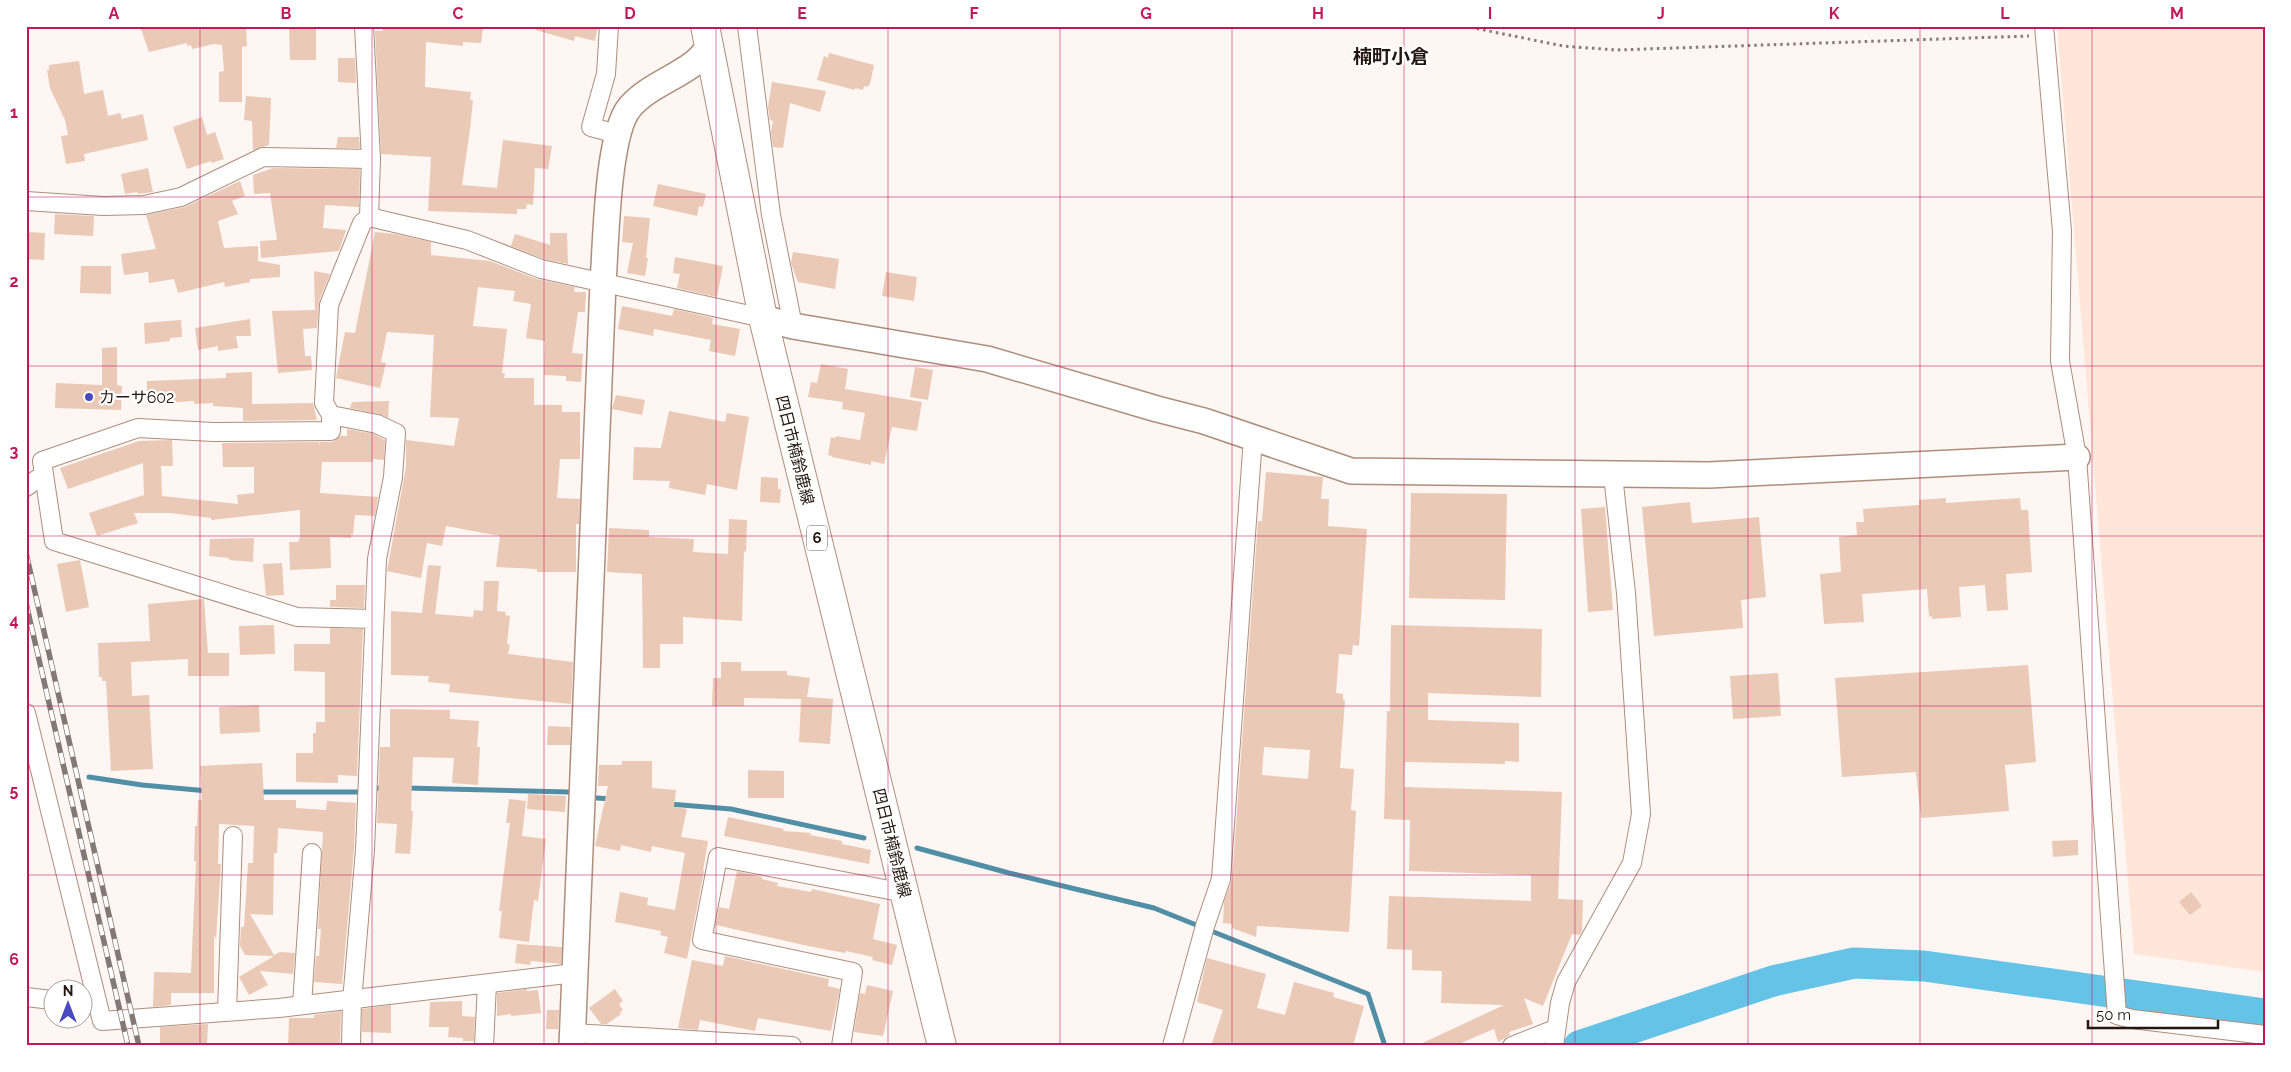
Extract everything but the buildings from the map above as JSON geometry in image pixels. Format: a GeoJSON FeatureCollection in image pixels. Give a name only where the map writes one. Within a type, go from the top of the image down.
{"type":"FeatureCollection","features":[{"type":"Feature","properties":{"kind":"main road","name":"四日市楠鈴鹿線"},"geometry":{"type":"LineString","coordinates":[[707,37],[763,318],[942,1046]]}},
{"type":"Feature","properties":{"kind":"street"},"geometry":{"type":"LineString","coordinates":[[364,26],[371,159],[369,217],[362,223],[343,274],[328,305],[324,403],[331,415],[331,431],[213,432],[138,428],[42,462],[54,541],[296,617],[374,619]]}},
{"type":"Feature","properties":{"kind":"street"},"geometry":{"type":"LineString","coordinates":[[609,26],[606,74],[591,128],[617,134]]}},
{"type":"Feature","properties":{"kind":"street"},"geometry":{"type":"LineString","coordinates":[[747,26],[771,215],[794,326]]}},
{"type":"Feature","properties":{"kind":"street"},"geometry":{"type":"LineString","coordinates":[[2044,30],[2062,231],[2060,360],[2077,458],[2117,1015],[2132,1019],[2265,1035]]}},
{"type":"Feature","properties":{"kind":"street"},"geometry":{"type":"LineString","coordinates":[[707,37],[694,64],[657,86],[631,106],[622,117],[617,134],[608,205],[603,282],[572,1039],[792,1046]]}},
{"type":"Feature","properties":{"kind":"street"},"geometry":{"type":"LineString","coordinates":[[26,201],[103,206],[144,205],[181,197],[263,157],[371,159]]}},
{"type":"Feature","properties":{"kind":"street"},"geometry":{"type":"LineString","coordinates":[[369,217],[467,240],[541,269],[794,326],[987,359],[1204,421],[1351,471],[1613,475],[1792,472],[2077,458]]}},
{"type":"Feature","properties":{"kind":"street"},"geometry":{"type":"LineString","coordinates":[[331,415],[377,424],[396,433],[393,477],[377,559],[366,850],[352,1001],[351,1046]]}},
{"type":"Feature","properties":{"kind":"street"},"geometry":{"type":"LineString","coordinates":[[1172,1046],[1204,931],[1221,879],[1253,438]]}},
{"type":"Feature","properties":{"kind":"street"},"geometry":{"type":"LineString","coordinates":[[26,487],[43,475]]}},
{"type":"Feature","properties":{"kind":"street"},"geometry":{"type":"LineString","coordinates":[[1512,1046],[1555,1038],[1560,1003],[1566,982],[1632,863],[1641,814],[1626,593],[1613,475]]}},
{"type":"Feature","properties":{"kind":"street"},"geometry":{"type":"LineString","coordinates":[[26,713],[40,769],[84,980]]}},
{"type":"Feature","properties":{"kind":"street"},"geometry":{"type":"LineString","coordinates":[[227,1011],[232,836]]}},
{"type":"Feature","properties":{"kind":"street"},"geometry":{"type":"LineString","coordinates":[[302,1005],[312,853]]}},
{"type":"Feature","properties":{"kind":"street"},"geometry":{"type":"LineString","coordinates":[[841,1046],[853,972],[702,940],[718,857],[905,893]]}},
{"type":"Feature","properties":{"kind":"street"},"geometry":{"type":"LineString","coordinates":[[92,1010],[102,1021],[352,1001],[575,973]]}},
{"type":"Feature","properties":{"kind":"street"},"geometry":{"type":"LineString","coordinates":[[484,1046],[487,984]]}},
{"type":"Feature","properties":{"kind":"street"},"geometry":{"type":"LineString","coordinates":[[26,997],[42,999]]}},
{"type":"Feature","properties":{"kind":"path"},"geometry":{"type":"LineString","coordinates":[[1464,26],[1563,46],[1616,50],[1970,39],[2026,36],[2044,30]]}},
{"type":"Feature","properties":{"kind":"shaded area"},"geometry":{"type":"Polygon","coordinates":[[[2057,26],[2265,26],[2265,972],[2134,954],[2057,26]]]}},
{"type":"Feature","properties":{"kind":"waterway"},"geometry":{"type":"LineString","coordinates":[[89,777],[142,785],[208,791]]}},
{"type":"Feature","properties":{"kind":"waterway"},"geometry":{"type":"LineString","coordinates":[[259,792],[358,792],[385,787]]}},
{"type":"Feature","properties":{"kind":"waterway"},"geometry":{"type":"LineString","coordinates":[[406,788],[568,792]]}},
{"type":"Feature","properties":{"kind":"waterway"},"geometry":{"type":"LineString","coordinates":[[597,798],[611,799]]}},
{"type":"Feature","properties":{"kind":"waterway"},"geometry":{"type":"LineString","coordinates":[[669,804],[731,809],[864,838]]}},
{"type":"Feature","properties":{"kind":"waterway"},"geometry":{"type":"LineString","coordinates":[[917,848],[1009,873],[1154,908],[1368,994],[1385,1046]]}},
{"type":"Feature","properties":{"kind":"waterway"},"geometry":{"type":"LineString","coordinates":[[1579,1046],[1773,981],[1854,963],[1924,966],[2265,1014]]}},
{"type":"Feature","properties":{"kind":"railway"},"geometry":{"type":"LineString","coordinates":[[26,553],[139,1046]]}},
{"type":"Feature","properties":{"kind":"railway"},"geometry":{"type":"LineString","coordinates":[[26,603],[128,1046]]}},
{"type":"Feature","properties":{"kind":"place","name":"カーサ602"},"geometry":{"type":"Point","coordinates":[89,397]}},
{"type":"Feature","properties":{"kind":"district","name":"楠町小倉"},"geometry":{"type":"Point","coordinates":[1391,56]}}]}
